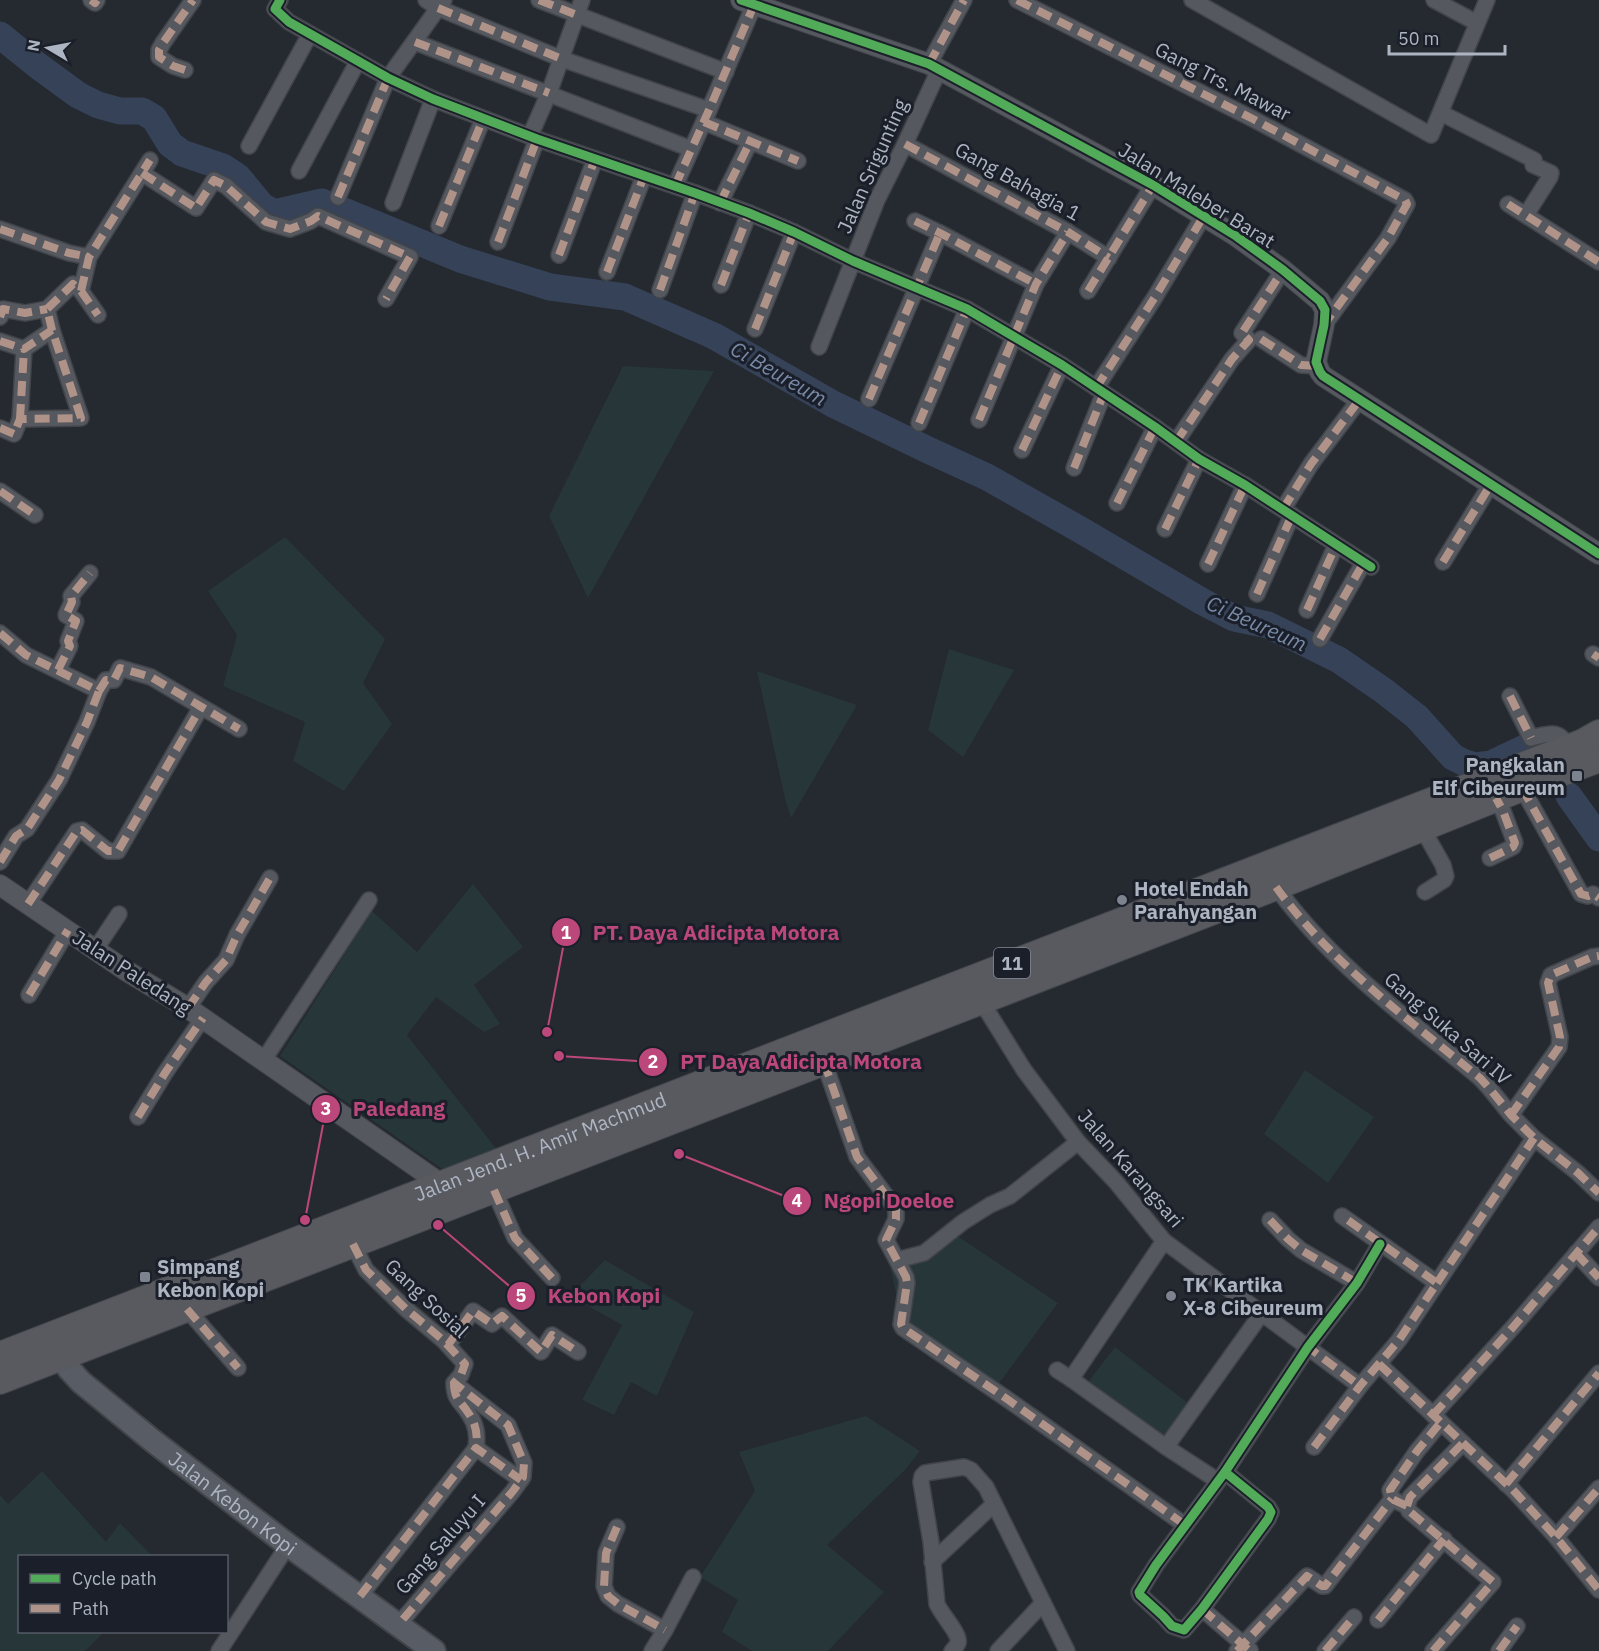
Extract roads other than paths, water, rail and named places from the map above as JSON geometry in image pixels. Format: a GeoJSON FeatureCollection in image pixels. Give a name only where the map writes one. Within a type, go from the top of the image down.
{"type":"FeatureCollection","features":[{"type":"Feature","properties":{"kind":"highway","name":"Jalan Jend. H. Amir Machmud"},"geometry":{"type":"LineString","coordinates":[[0,1381],[58,1345],[441,1184],[975,991],[1276,887],[1522,788],[1585,750]]}},
{"type":"Feature","properties":{"kind":"highway","name":"Jalan Jend. H. Amir Machmud"},"geometry":{"type":"LineString","coordinates":[[0,1355],[58,1345],[187,1309],[824,1062],[975,991],[1585,750]]}},
{"type":"Feature","properties":{"kind":"main road","name":"Jalan Kebon Kopi"},"geometry":{"type":"LineString","coordinates":[[58,1345],[69,1369],[81,1382],[153,1441],[288,1545],[434,1651]]}},
{"type":"Feature","properties":{"kind":"street"},"geometry":{"type":"LineString","coordinates":[[91,0],[96,3],[97,0]]}},
{"type":"Feature","properties":{"kind":"street"},"geometry":{"type":"LineString","coordinates":[[185,70],[159,57],[159,50],[194,0]]}},
{"type":"Feature","properties":{"kind":"street"},"geometry":{"type":"LineString","coordinates":[[280,0],[275,9],[289,22],[388,78],[432,99],[534,138],[695,193],[794,232],[853,261],[967,309],[1062,365],[1199,459],[1245,485],[1368,565],[1320,639]]}},
{"type":"Feature","properties":{"kind":"street"},"geometry":{"type":"LineString","coordinates":[[539,0],[580,7],[726,72]]}},
{"type":"Feature","properties":{"kind":"street","name":"Jalan Srigunting"},"geometry":{"type":"LineString","coordinates":[[819,347],[877,200],[905,144],[934,67],[964,0]]}},
{"type":"Feature","properties":{"kind":"street","name":"Gang Trs. Mawar"},"geometry":{"type":"LineString","coordinates":[[1017,0],[1253,119],[1405,200],[1407,204],[1388,238],[1324,324]]}},
{"type":"Feature","properties":{"kind":"street"},"geometry":{"type":"LineString","coordinates":[[1192,0],[1431,135],[1487,0]]}},
{"type":"Feature","properties":{"kind":"street"},"geometry":{"type":"LineString","coordinates":[[1434,0],[1477,23]]}},
{"type":"Feature","properties":{"kind":"street"},"geometry":{"type":"LineString","coordinates":[[675,186],[726,72],[747,2]]}},
{"type":"Feature","properties":{"kind":"street","name":"Jalan Maleber Barat"},"geometry":{"type":"LineString","coordinates":[[747,2],[934,67],[1153,185],[1236,236],[1320,300],[1325,310],[1316,357],[1317,366]]}},
{"type":"Feature","properties":{"kind":"street"},"geometry":{"type":"LineString","coordinates":[[338,197],[388,78],[415,42],[436,3],[562,59],[706,116],[750,142],[798,161]]}},
{"type":"Feature","properties":{"kind":"street"},"geometry":{"type":"LineString","coordinates":[[498,242],[580,7]]}},
{"type":"Feature","properties":{"kind":"street"},"geometry":{"type":"LineString","coordinates":[[249,146],[310,33]]}},
{"type":"Feature","properties":{"kind":"street"},"geometry":{"type":"LineString","coordinates":[[415,42],[691,149]]}},
{"type":"Feature","properties":{"kind":"street"},"geometry":{"type":"LineString","coordinates":[[299,171],[358,61]]}},
{"type":"Feature","properties":{"kind":"street"},"geometry":{"type":"LineString","coordinates":[[393,203],[432,99]]}},
{"type":"Feature","properties":{"kind":"street"},"geometry":{"type":"LineString","coordinates":[[1441,113],[1534,160],[1533,165],[1551,173],[1526,215]]}},
{"type":"Feature","properties":{"kind":"street"},"geometry":{"type":"LineString","coordinates":[[439,226],[483,119]]}},
{"type":"Feature","properties":{"kind":"street"},"geometry":{"type":"LineString","coordinates":[[720,203],[750,142]]}},
{"type":"Feature","properties":{"kind":"street","name":"Gang Bahagia 1"},"geometry":{"type":"LineString","coordinates":[[905,144],[1068,232],[1109,258]]}},
{"type":"Feature","properties":{"kind":"street"},"geometry":{"type":"LineString","coordinates":[[559,255],[595,159]]}},
{"type":"Feature","properties":{"kind":"street"},"geometry":{"type":"LineString","coordinates":[[81,291],[89,257],[146,167],[196,208],[214,180],[226,186],[266,222],[291,229],[311,222],[318,216],[410,257],[386,298]]}},
{"type":"Feature","properties":{"kind":"street"},"geometry":{"type":"LineString","coordinates":[[607,272],[645,176]]}},
{"type":"Feature","properties":{"kind":"street"},"geometry":{"type":"LineString","coordinates":[[1088,291],[1153,185]]}},
{"type":"Feature","properties":{"kind":"street"},"geometry":{"type":"LineString","coordinates":[[660,291],[695,193]]}},
{"type":"Feature","properties":{"kind":"street"},"geometry":{"type":"LineString","coordinates":[[1508,204],[1599,262]]}},
{"type":"Feature","properties":{"kind":"street"},"geometry":{"type":"LineString","coordinates":[[721,285],[748,213]]}},
{"type":"Feature","properties":{"kind":"street"},"geometry":{"type":"LineString","coordinates":[[1074,468],[1100,390],[1203,217]]}},
{"type":"Feature","properties":{"kind":"street"},"geometry":{"type":"LineString","coordinates":[[915,221],[1036,284]]}},
{"type":"Feature","properties":{"kind":"street"},"geometry":{"type":"LineString","coordinates":[[0,229],[69,253],[89,257]]}},
{"type":"Feature","properties":{"kind":"street"},"geometry":{"type":"LineString","coordinates":[[755,329],[794,232]]}},
{"type":"Feature","properties":{"kind":"street"},"geometry":{"type":"LineString","coordinates":[[979,420],[1036,284],[1068,232]]}},
{"type":"Feature","properties":{"kind":"street"},"geometry":{"type":"LineString","coordinates":[[869,399],[940,233]]}},
{"type":"Feature","properties":{"kind":"street"},"geometry":{"type":"LineString","coordinates":[[1176,442],[1232,359],[1249,340],[1242,333],[1283,270]]}},
{"type":"Feature","properties":{"kind":"street"},"geometry":{"type":"LineString","coordinates":[[0,317],[3,309],[25,313],[47,309],[73,284],[81,291],[98,315]]}},
{"type":"Feature","properties":{"kind":"street"},"geometry":{"type":"LineString","coordinates":[[20,419],[81,418],[47,309]]}},
{"type":"Feature","properties":{"kind":"street"},"geometry":{"type":"LineString","coordinates":[[919,423],[967,309]]}},
{"type":"Feature","properties":{"kind":"street"},"geometry":{"type":"LineString","coordinates":[[24,349],[52,330]]}},
{"type":"Feature","properties":{"kind":"street"},"geometry":{"type":"LineString","coordinates":[[1261,339],[1300,365],[1317,366],[1323,376],[1599,554]]}},
{"type":"Feature","properties":{"kind":"street"},"geometry":{"type":"LineString","coordinates":[[0,341],[24,349]]}},
{"type":"Feature","properties":{"kind":"street"},"geometry":{"type":"LineString","coordinates":[[0,428],[14,434],[20,419],[24,349]]}},
{"type":"Feature","properties":{"kind":"street"},"geometry":{"type":"LineString","coordinates":[[1022,450],[1062,365]]}},
{"type":"Feature","properties":{"kind":"street"},"geometry":{"type":"LineString","coordinates":[[1257,594],[1288,512],[1311,464],[1360,399]]}},
{"type":"Feature","properties":{"kind":"street"},"geometry":{"type":"LineString","coordinates":[[1117,503],[1155,427]]}},
{"type":"Feature","properties":{"kind":"street"},"geometry":{"type":"LineString","coordinates":[[1165,528],[1199,459]]}},
{"type":"Feature","properties":{"kind":"street"},"geometry":{"type":"LineString","coordinates":[[1443,561],[1491,484]]}},
{"type":"Feature","properties":{"kind":"street"},"geometry":{"type":"LineString","coordinates":[[1208,564],[1245,485]]}},
{"type":"Feature","properties":{"kind":"street"},"geometry":{"type":"LineString","coordinates":[[0,491],[35,515]]}},
{"type":"Feature","properties":{"kind":"street"},"geometry":{"type":"LineString","coordinates":[[1307,610],[1336,545]]}},
{"type":"Feature","properties":{"kind":"street"},"geometry":{"type":"LineString","coordinates":[[58,670],[70,646],[68,640],[76,621],[66,615],[72,602],[71,596],[90,573]]}},
{"type":"Feature","properties":{"kind":"street"},"geometry":{"type":"LineString","coordinates":[[0,633],[26,655],[99,691]]}},
{"type":"Feature","properties":{"kind":"street"},"geometry":{"type":"LineString","coordinates":[[0,862],[16,836],[27,829],[60,780],[87,723],[99,691],[106,680],[114,680],[120,668],[151,677],[239,729]]}},
{"type":"Feature","properties":{"kind":"street"},"geometry":{"type":"LineString","coordinates":[[1510,696],[1531,738],[1550,733],[1585,750]]}},
{"type":"Feature","properties":{"kind":"street"},"geometry":{"type":"LineString","coordinates":[[28,904],[77,831],[82,830],[108,851],[118,851],[201,707]]}},
{"type":"Feature","properties":{"kind":"street"},"geometry":{"type":"LineString","coordinates":[[1522,788],[1581,894],[1588,896],[1593,894],[1599,898]]}},
{"type":"Feature","properties":{"kind":"street"},"geometry":{"type":"LineString","coordinates":[[1490,858],[1513,847],[1515,843],[1496,798]]}},
{"type":"Feature","properties":{"kind":"street"},"geometry":{"type":"LineString","coordinates":[[1422,828],[1443,865],[1446,876],[1444,880],[1425,892]]}},
{"type":"Feature","properties":{"kind":"street"},"geometry":{"type":"LineString","coordinates":[[138,1117],[165,1073],[195,1013],[206,982],[226,960],[237,934],[270,878]]}},
{"type":"Feature","properties":{"kind":"street","name":"Jalan Paledang"},"geometry":{"type":"LineString","coordinates":[[0,885],[125,970],[195,1013],[441,1184]]}},
{"type":"Feature","properties":{"kind":"street","name":"Gang Suka Sari IV"},"geometry":{"type":"LineString","coordinates":[[1276,887],[1317,938],[1358,978],[1480,1078],[1534,1138],[1599,1193]]}},
{"type":"Feature","properties":{"kind":"street"},"geometry":{"type":"LineString","coordinates":[[263,1061],[369,900]]}},
{"type":"Feature","properties":{"kind":"street"},"geometry":{"type":"LineString","coordinates":[[96,950],[119,914]]}},
{"type":"Feature","properties":{"kind":"street"},"geometry":{"type":"LineString","coordinates":[[29,995],[68,930]]}},
{"type":"Feature","properties":{"kind":"street"},"geometry":{"type":"LineString","coordinates":[[1511,1115],[1559,1047],[1560,1037],[1548,983],[1551,975],[1599,956]]}},
{"type":"Feature","properties":{"kind":"street","name":"Jalan Karangsari"},"geometry":{"type":"LineString","coordinates":[[975,991],[1024,1070],[1078,1142],[1116,1182],[1164,1241],[1360,1386]]}},
{"type":"Feature","properties":{"kind":"street"},"geometry":{"type":"LineString","coordinates":[[824,1062],[857,1157],[896,1209],[896,1219],[886,1239],[906,1277],[902,1324],[905,1330],[1016,1405],[1185,1526]]}},
{"type":"Feature","properties":{"kind":"street"},"geometry":{"type":"LineString","coordinates":[[1314,1448],[1360,1386],[1400,1340],[1534,1138]]}},
{"type":"Feature","properties":{"kind":"street"},"geometry":{"type":"LineString","coordinates":[[897,1260],[924,1253],[963,1222],[990,1205],[1010,1196],[1078,1142]]}},
{"type":"Feature","properties":{"kind":"street"},"geometry":{"type":"LineString","coordinates":[[494,1190],[515,1238],[552,1278]]}},
{"type":"Feature","properties":{"kind":"street"},"geometry":{"type":"LineString","coordinates":[[1342,1216],[1437,1283]]}},
{"type":"Feature","properties":{"kind":"street"},"geometry":{"type":"LineString","coordinates":[[1270,1220],[1301,1250],[1357,1283]]}},
{"type":"Feature","properties":{"kind":"street"},"geometry":{"type":"LineString","coordinates":[[1392,1499],[1390,1490],[1437,1419],[1599,1227]]}},
{"type":"Feature","properties":{"kind":"street"},"geometry":{"type":"LineString","coordinates":[[1071,1379],[1164,1241]]}},
{"type":"Feature","properties":{"kind":"street","name":"Gang Sosial"},"geometry":{"type":"LineString","coordinates":[[353,1244],[366,1270],[448,1345],[465,1364],[461,1375],[454,1383]]}},
{"type":"Feature","properties":{"kind":"street"},"geometry":{"type":"LineString","coordinates":[[1057,1370],[1166,1447],[1220,1476],[1269,1507],[1271,1512],[1268,1519],[1184,1630],[1172,1626],[1139,1592],[1156,1565],[1220,1476],[1308,1347],[1357,1283],[1380,1244]]}},
{"type":"Feature","properties":{"kind":"street"},"geometry":{"type":"LineString","coordinates":[[1576,1253],[1599,1278]]}},
{"type":"Feature","properties":{"kind":"street"},"geometry":{"type":"LineString","coordinates":[[187,1309],[238,1368]]}},
{"type":"Feature","properties":{"kind":"street"},"geometry":{"type":"LineString","coordinates":[[448,1345],[473,1311],[492,1324],[502,1316],[541,1352],[552,1335],[578,1352]]}},
{"type":"Feature","properties":{"kind":"street"},"geometry":{"type":"LineString","coordinates":[[1166,1447],[1262,1312]]}},
{"type":"Feature","properties":{"kind":"street"},"geometry":{"type":"LineString","coordinates":[[1379,1364],[1506,1484],[1556,1537],[1599,1590]]}},
{"type":"Feature","properties":{"kind":"street"},"geometry":{"type":"LineString","coordinates":[[1506,1484],[1599,1373]]}},
{"type":"Feature","properties":{"kind":"street"},"geometry":{"type":"LineString","coordinates":[[454,1383],[508,1425],[524,1463],[523,1477],[517,1485],[476,1448]]}},
{"type":"Feature","properties":{"kind":"street"},"geometry":{"type":"LineString","coordinates":[[360,1596],[476,1448],[478,1436],[470,1415],[454,1393],[454,1383]]}},
{"type":"Feature","properties":{"kind":"street"},"geometry":{"type":"LineString","coordinates":[[1407,1506],[1410,1497],[1464,1443]]}},
{"type":"Feature","properties":{"kind":"street"},"geometry":{"type":"LineString","coordinates":[[953,1650],[958,1643],[958,1637],[937,1604],[931,1542],[921,1482],[925,1473],[964,1467],[971,1470],[986,1487],[1067,1651]]}},
{"type":"Feature","properties":{"kind":"street","name":"Gang Saluyu I"},"geometry":{"type":"LineString","coordinates":[[398,1625],[517,1485]]}},
{"type":"Feature","properties":{"kind":"street"},"geometry":{"type":"LineString","coordinates":[[1556,1537],[1599,1488]]}},
{"type":"Feature","properties":{"kind":"street"},"geometry":{"type":"LineString","coordinates":[[1392,1499],[1407,1506],[1409,1511],[1493,1582],[1433,1651]]}},
{"type":"Feature","properties":{"kind":"street"},"geometry":{"type":"LineString","coordinates":[[1202,1609],[1243,1649],[1307,1576],[1325,1586],[1392,1499]]}},
{"type":"Feature","properties":{"kind":"street"},"geometry":{"type":"LineString","coordinates":[[932,1562],[994,1504]]}},
{"type":"Feature","properties":{"kind":"street"},"geometry":{"type":"LineString","coordinates":[[617,1527],[606,1553],[604,1586],[608,1596],[665,1630]]}},
{"type":"Feature","properties":{"kind":"street"},"geometry":{"type":"LineString","coordinates":[[1378,1620],[1444,1539]]}},
{"type":"Feature","properties":{"kind":"street"},"geometry":{"type":"LineString","coordinates":[[219,1651],[288,1545]]}},
{"type":"Feature","properties":{"kind":"street"},"geometry":{"type":"LineString","coordinates":[[652,1651],[693,1577]]}},
{"type":"Feature","properties":{"kind":"street"},"geometry":{"type":"LineString","coordinates":[[998,1651],[1043,1603]]}},
{"type":"Feature","properties":{"kind":"street"},"geometry":{"type":"LineString","coordinates":[[1325,1651],[1354,1617]]}},
{"type":"Feature","properties":{"kind":"street"},"geometry":{"type":"LineString","coordinates":[[1499,1651],[1517,1626]]}},
{"type":"Feature","properties":{"kind":"waterway","name":"Ci Beureum"},"geometry":{"type":"LineString","coordinates":[[0,35],[78,95],[98,105],[120,111],[142,111],[154,118],[170,144],[182,153],[223,167],[238,177],[262,206],[274,213],[322,202],[460,259],[550,287],[625,297],[714,336],[833,404],[987,477],[1234,618],[1268,625],[1339,660],[1417,717],[1453,757],[1465,763],[1476,766],[1491,764],[1529,746],[1542,749]]}},
{"type":"Feature","properties":{"kind":"waterway","name":"Ci Beureum"},"geometry":{"type":"LineString","coordinates":[[1569,796],[1599,838]]}},
{"type":"Feature","properties":{"kind":"place","name":"Pangkalan Elf Cibeureum"},"geometry":{"type":"Point","coordinates":[1577,776]}},
{"type":"Feature","properties":{"kind":"place","name":"Hotel Endah Parahyangan"},"geometry":{"type":"Point","coordinates":[1122,900]}},
{"type":"Feature","properties":{"kind":"place","name":"PT. Daya Adicipta Motora"},"geometry":{"type":"Point","coordinates":[547,1032]}},
{"type":"Feature","properties":{"kind":"place","name":"PT Daya Adicipta Motora"},"geometry":{"type":"Point","coordinates":[559,1056]}},
{"type":"Feature","properties":{"kind":"place","name":"Ngopi Doeloe"},"geometry":{"type":"Point","coordinates":[679,1154]}},
{"type":"Feature","properties":{"kind":"place","name":"Paledang"},"geometry":{"type":"Point","coordinates":[305,1220]}},
{"type":"Feature","properties":{"kind":"place","name":"Kebon Kopi"},"geometry":{"type":"Point","coordinates":[438,1225]}},
{"type":"Feature","properties":{"kind":"place","name":"Simpang Kebon Kopi"},"geometry":{"type":"Point","coordinates":[145,1277]}},
{"type":"Feature","properties":{"kind":"place","name":"TK Kartika X-8 Cibeureum"},"geometry":{"type":"Point","coordinates":[1171,1296]}}]}
